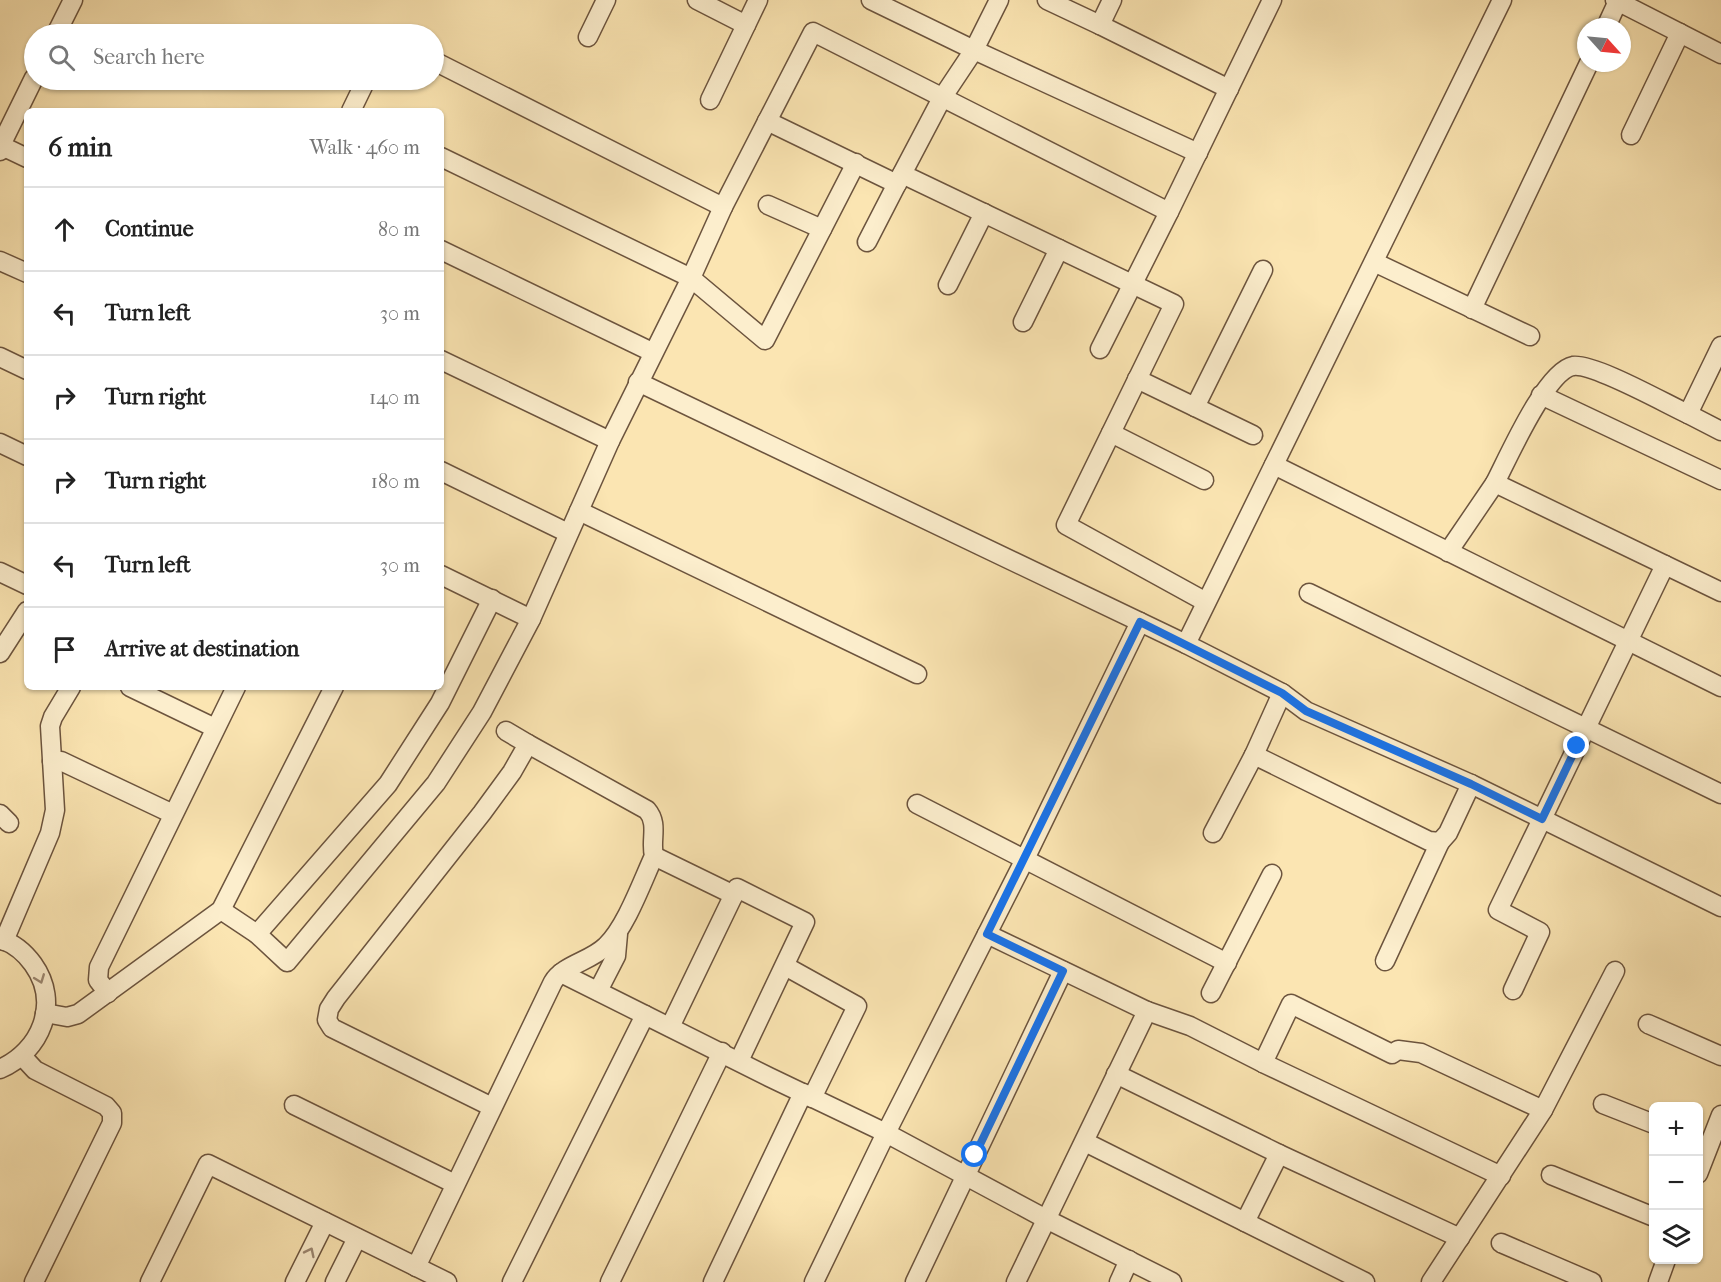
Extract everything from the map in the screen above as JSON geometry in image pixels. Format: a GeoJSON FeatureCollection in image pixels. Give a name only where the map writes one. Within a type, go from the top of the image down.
{"type":"FeatureCollection","features":[{"type":"Feature","properties":{"kind":"street"},"geometry":{"type":"LineString","coordinates":[[61,24],[73,0]]}},
{"type":"Feature","properties":{"kind":"street"},"geometry":{"type":"LineString","coordinates":[[588,37],[606,0]]}},
{"type":"Feature","properties":{"kind":"street"},"geometry":{"type":"LineString","coordinates":[[696,0],[746,25]]}},
{"type":"Feature","properties":{"kind":"street"},"geometry":{"type":"LineString","coordinates":[[710,99],[758,0]]}},
{"type":"Feature","properties":{"kind":"street"},"geometry":{"type":"LineString","coordinates":[[871,0],[1198,153]]}},
{"type":"Feature","properties":{"kind":"street"},"geometry":{"type":"LineString","coordinates":[[867,242],[942,98],[974,50],[999,0]]}},
{"type":"Feature","properties":{"kind":"street"},"geometry":{"type":"LineString","coordinates":[[1047,0],[1229,89]]}},
{"type":"Feature","properties":{"kind":"street"},"geometry":{"type":"LineString","coordinates":[[1100,25],[1112,0]]}},
{"type":"Feature","properties":{"kind":"street"},"geometry":{"type":"LineString","coordinates":[[1100,350],[1272,0]]}},
{"type":"Feature","properties":{"kind":"street"},"geometry":{"type":"LineString","coordinates":[[1186,644],[1502,0]]}},
{"type":"Feature","properties":{"kind":"street"},"geometry":{"type":"LineString","coordinates":[[1609,18],[1616,1],[1721,54]]}},
{"type":"Feature","properties":{"kind":"street"},"geometry":{"type":"LineString","coordinates":[[221,910],[257,934],[287,962],[436,783],[482,712],[531,619],[652,352],[813,32],[1169,212]]}},
{"type":"Feature","properties":{"kind":"street"},"geometry":{"type":"LineString","coordinates":[[1631,135],[1680,33]]}},
{"type":"Feature","properties":{"kind":"street"},"geometry":{"type":"LineString","coordinates":[[444,67],[723,207]]}},
{"type":"Feature","properties":{"kind":"street"},"geometry":{"type":"LineString","coordinates":[[1472,309],[1585,72]]}},
{"type":"Feature","properties":{"kind":"street"},"geometry":{"type":"LineString","coordinates":[[24,157],[0,147],[28,90]]}},
{"type":"Feature","properties":{"kind":"street"},"geometry":{"type":"LineString","coordinates":[[352,108],[361,90]]}},
{"type":"Feature","properties":{"kind":"street"},"geometry":{"type":"LineString","coordinates":[[767,121],[856,163],[984,213],[1174,304],[1065,525],[1206,602]]}},
{"type":"Feature","properties":{"kind":"street"},"geometry":{"type":"LineString","coordinates":[[444,158],[691,278],[765,340],[856,163]]}},
{"type":"Feature","properties":{"kind":"street"},"geometry":{"type":"LineString","coordinates":[[768,205],[822,229]]}},
{"type":"Feature","properties":{"kind":"street"},"geometry":{"type":"LineString","coordinates":[[948,285],[984,213]]}},
{"type":"Feature","properties":{"kind":"street"},"geometry":{"type":"LineString","coordinates":[[1023,322],[1059,249]]}},
{"type":"Feature","properties":{"kind":"street"},"geometry":{"type":"LineString","coordinates":[[444,251],[652,352]]}},
{"type":"Feature","properties":{"kind":"street"},"geometry":{"type":"LineString","coordinates":[[0,261],[24,272]]}},
{"type":"Feature","properties":{"kind":"street"},"geometry":{"type":"LineString","coordinates":[[1374,261],[1530,336]]}},
{"type":"Feature","properties":{"kind":"street"},"geometry":{"type":"LineString","coordinates":[[1195,407],[1263,270]]}},
{"type":"Feature","properties":{"kind":"street"},"geometry":{"type":"LineString","coordinates":[[1688,414],[1721,346]]}},
{"type":"Feature","properties":{"kind":"street"},"geometry":{"type":"LineString","coordinates":[[0,357],[24,369]]}},
{"type":"Feature","properties":{"kind":"street"},"geometry":{"type":"LineString","coordinates":[[444,361],[610,441]]}},
{"type":"Feature","properties":{"kind":"street"},"geometry":{"type":"LineString","coordinates":[[1448,552],[1495,483],[1541,395],[1562,373],[1573,366],[1593,368],[1721,431]]}},
{"type":"Feature","properties":{"kind":"street"},"geometry":{"type":"LineString","coordinates":[[1137,380],[1253,435]]}},
{"type":"Feature","properties":{"kind":"street"},"geometry":{"type":"LineString","coordinates":[[638,382],[1186,644],[1282,693],[1306,711],[1471,784],[1721,908]]}},
{"type":"Feature","properties":{"kind":"street"},"geometry":{"type":"LineString","coordinates":[[1541,395],[1721,480]]}},
{"type":"Feature","properties":{"kind":"street"},"geometry":{"type":"LineString","coordinates":[[1111,433],[1204,480]]}},
{"type":"Feature","properties":{"kind":"street"},"geometry":{"type":"LineString","coordinates":[[0,443],[24,455]]}},
{"type":"Feature","properties":{"kind":"street"},"geometry":{"type":"LineString","coordinates":[[1274,465],[1721,687]]}},
{"type":"Feature","properties":{"kind":"street"},"geometry":{"type":"LineString","coordinates":[[444,472],[568,533]]}},
{"type":"Feature","properties":{"kind":"street"},"geometry":{"type":"LineString","coordinates":[[1495,483],[1665,565],[1719,586]]}},
{"type":"Feature","properties":{"kind":"street"},"geometry":{"type":"LineString","coordinates":[[579,511],[917,674]]}},
{"type":"Feature","properties":{"kind":"street"},"geometry":{"type":"LineString","coordinates":[[1513,990],[1540,932],[1498,910],[1665,565]]}},
{"type":"Feature","properties":{"kind":"street"},"geometry":{"type":"LineString","coordinates":[[0,572],[24,584]]}},
{"type":"Feature","properties":{"kind":"street"},"geometry":{"type":"LineString","coordinates":[[444,576],[531,619]]}},
{"type":"Feature","properties":{"kind":"street"},"geometry":{"type":"LineString","coordinates":[[1309,593],[1721,794]]}},
{"type":"Feature","properties":{"kind":"street"},"geometry":{"type":"LineString","coordinates":[[257,934],[388,784],[440,703],[492,599]]}},
{"type":"Feature","properties":{"kind":"street"},"geometry":{"type":"LineString","coordinates":[[0,653],[24,616]]}},
{"type":"Feature","properties":{"kind":"street"},"geometry":{"type":"LineString","coordinates":[[814,1282],[886,1132],[1025,859],[1140,622]]}},
{"type":"Feature","properties":{"kind":"street"},"geometry":{"type":"LineString","coordinates":[[0,1069],[22,1056],[33,1044],[41,1029],[45,1013],[44,991],[37,970],[17,948],[2,940],[50,833],[56,810],[50,726],[69,690]]}},
{"type":"Feature","properties":{"kind":"street"},"geometry":{"type":"LineString","coordinates":[[136,690],[215,728]]}},
{"type":"Feature","properties":{"kind":"street"},"geometry":{"type":"LineString","coordinates":[[108,993],[98,980],[99,967],[234,690]]}},
{"type":"Feature","properties":{"kind":"street"},"geometry":{"type":"LineString","coordinates":[[45,1013],[68,1017],[78,1014],[221,910],[332,690]]}},
{"type":"Feature","properties":{"kind":"street"},"geometry":{"type":"LineString","coordinates":[[1213,833],[1254,755],[1282,693]]}},
{"type":"Feature","properties":{"kind":"street"},"geometry":{"type":"LineString","coordinates":[[506,731],[647,810],[651,815],[654,825],[651,845],[654,856],[618,934],[616,956],[598,991]]}},
{"type":"Feature","properties":{"kind":"street"},"geometry":{"type":"LineString","coordinates":[[492,1107],[332,1028],[327,1020],[329,1009],[336,998],[482,813],[512,772],[528,744]]}},
{"type":"Feature","properties":{"kind":"street"},"geometry":{"type":"LineString","coordinates":[[1254,755],[1429,841],[1440,842]]}},
{"type":"Feature","properties":{"kind":"street"},"geometry":{"type":"LineString","coordinates":[[52,761],[61,761],[173,814]]}},
{"type":"Feature","properties":{"kind":"street"},"geometry":{"type":"LineString","coordinates":[[1385,961],[1440,842],[1448,833],[1471,784]]}},
{"type":"Feature","properties":{"kind":"street"},"geometry":{"type":"LineString","coordinates":[[917,804],[1227,963]]}},
{"type":"Feature","properties":{"kind":"street"},"geometry":{"type":"LineString","coordinates":[[654,856],[734,895]]}},
{"type":"Feature","properties":{"kind":"street"},"geometry":{"type":"LineString","coordinates":[[1211,993],[1272,874]]}},
{"type":"Feature","properties":{"kind":"street"},"geometry":{"type":"LineString","coordinates":[[670,1026],[737,888],[805,922],[739,1061]]}},
{"type":"Feature","properties":{"kind":"street"},"geometry":{"type":"LineString","coordinates":[[416,1267],[553,982],[561,973],[597,954],[618,934]]}},
{"type":"Feature","properties":{"kind":"street"},"geometry":{"type":"LineString","coordinates":[[987,934],[1147,1011],[1190,1026],[1501,1176]]}},
{"type":"Feature","properties":{"kind":"street"},"geometry":{"type":"LineString","coordinates":[[713,1282],[808,1095],[857,1006],[784,966]]}},
{"type":"Feature","properties":{"kind":"street"},"geometry":{"type":"LineString","coordinates":[[915,1282],[1063,971]]}},
{"type":"Feature","properties":{"kind":"street"},"geometry":{"type":"LineString","coordinates":[[1431,1282],[1543,1110],[1615,971]]}},
{"type":"Feature","properties":{"kind":"street"},"geometry":{"type":"LineString","coordinates":[[561,973],[886,1132],[1047,1219],[1172,1282]]}},
{"type":"Feature","properties":{"kind":"street"},"geometry":{"type":"LineString","coordinates":[[1263,1063],[1291,1004],[1392,1054],[1398,1050],[1421,1053],[1543,1110]]}},
{"type":"Feature","properties":{"kind":"street"},"geometry":{"type":"LineString","coordinates":[[1016,1282],[1147,1011]]}},
{"type":"Feature","properties":{"kind":"street"},"geometry":{"type":"LineString","coordinates":[[512,1282],[645,1015]]}},
{"type":"Feature","properties":{"kind":"street"},"geometry":{"type":"LineString","coordinates":[[1648,1024],[1721,1056]]}},
{"type":"Feature","properties":{"kind":"street"},"geometry":{"type":"LineString","coordinates":[[610,1282],[722,1052]]}},
{"type":"Feature","properties":{"kind":"street"},"geometry":{"type":"LineString","coordinates":[[22,1056],[35,1070],[106,1106],[112,1113],[112,1123],[34,1282]]}},
{"type":"Feature","properties":{"kind":"street"},"geometry":{"type":"LineString","coordinates":[[1116,1074],[1460,1238]]}},
{"type":"Feature","properties":{"kind":"street"},"geometry":{"type":"LineString","coordinates":[[1603,1104],[1649,1122]]}},
{"type":"Feature","properties":{"kind":"street"},"geometry":{"type":"LineString","coordinates":[[294,1105],[456,1184]]}},
{"type":"Feature","properties":{"kind":"street"},"geometry":{"type":"LineString","coordinates":[[1704,1144],[1721,1115]]}},
{"type":"Feature","properties":{"kind":"street"},"geometry":{"type":"LineString","coordinates":[[1084,1142],[1365,1282]]}},
{"type":"Feature","properties":{"kind":"street"},"geometry":{"type":"LineString","coordinates":[[1245,1222],[1280,1154]]}},
{"type":"Feature","properties":{"kind":"street"},"geometry":{"type":"LineString","coordinates":[[150,1282],[208,1164],[447,1282]]}},
{"type":"Feature","properties":{"kind":"street"},"geometry":{"type":"LineString","coordinates":[[1551,1175],[1649,1215]]}},
{"type":"Feature","properties":{"kind":"street"},"geometry":{"type":"LineString","coordinates":[[296,1282],[325,1222]]}},
{"type":"Feature","properties":{"kind":"street"},"geometry":{"type":"LineString","coordinates":[[335,1282],[357,1238]]}},
{"type":"Feature","properties":{"kind":"street"},"geometry":{"type":"LineString","coordinates":[[1501,1243],[1592,1282]]}},
{"type":"Feature","properties":{"kind":"street"},"geometry":{"type":"LineString","coordinates":[[1119,1282],[1129,1260]]}},
{"type":"Feature","properties":{"kind":"street"},"geometry":{"type":"LineString","coordinates":[[1658,1282],[1665,1264]]}},
{"type":"Feature","properties":{"kind":"route"},"geometry":{"type":"LineString","coordinates":[[975,1155],[1063,971],[987,934],[1140,622],[1282,693],[1306,711],[1471,784],[1542,819],[1577,746]]}}]}
